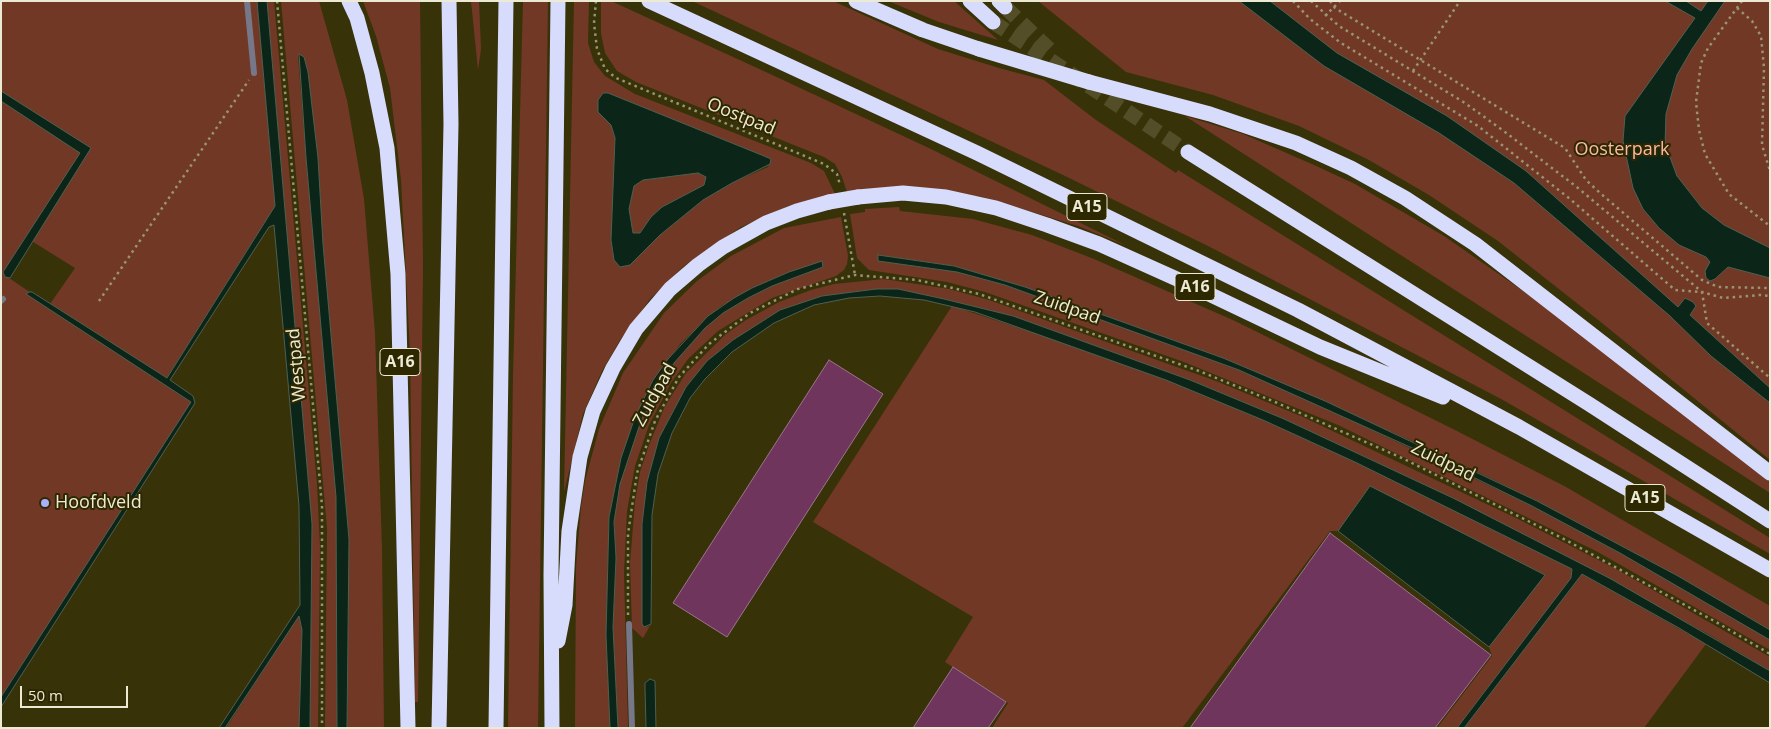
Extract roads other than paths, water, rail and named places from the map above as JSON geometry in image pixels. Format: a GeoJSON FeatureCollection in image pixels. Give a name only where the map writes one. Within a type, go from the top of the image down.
{"type":"FeatureCollection","features":[{"type":"Feature","properties":{"kind":"highway","name":"A16"},"geometry":{"type":"LineString","coordinates":[[349,1],[357,18],[372,74],[387,148],[398,274],[408,728]]}},
{"type":"Feature","properties":{"kind":"highway"},"geometry":{"type":"LineString","coordinates":[[439,728],[451,124],[449,1]]}},
{"type":"Feature","properties":{"kind":"highway"},"geometry":{"type":"LineString","coordinates":[[496,728],[506,1]]}},
{"type":"Feature","properties":{"kind":"highway","name":"A16"},"geometry":{"type":"LineString","coordinates":[[552,728],[558,1]]}},
{"type":"Feature","properties":{"kind":"highway","name":"A15"},"geometry":{"type":"LineString","coordinates":[[649,1],[977,154],[1289,306],[1519,427],[1770,570]]}},
{"type":"Feature","properties":{"kind":"highway"},"geometry":{"type":"LineString","coordinates":[[856,1],[923,30],[979,49],[1089,82],[1210,114],[1296,143],[1350,168],[1405,198],[1475,244],[1770,473]]}},
{"type":"Feature","properties":{"kind":"highway"},"geometry":{"type":"LineString","coordinates":[[970,1],[993,22]]}},
{"type":"Feature","properties":{"kind":"highway","name":"A15"},"geometry":{"type":"LineString","coordinates":[[1188,152],[1770,521]]}},
{"type":"Feature","properties":{"kind":"highway","name":"A16"},"geometry":{"type":"LineString","coordinates":[[552,677],[565,605],[569,531],[580,457],[593,410],[613,368],[636,329],[670,289],[723,247],[766,223],[835,198],[903,193],[946,197],[996,208],[1047,225],[1099,244],[1320,347],[1519,427]]}},
{"type":"Feature","properties":{"kind":"lane"},"geometry":{"type":"LineString","coordinates":[[247,1],[254,73]]}},
{"type":"Feature","properties":{"kind":"lane"},"geometry":{"type":"LineString","coordinates":[[629,624],[632,728]]}},
{"type":"Feature","properties":{"kind":"tunnel"},"geometry":{"type":"LineString","coordinates":[[1005,7],[1053,53]]}},
{"type":"Feature","properties":{"kind":"tunnel"},"geometry":{"type":"LineString","coordinates":[[993,22],[1188,152]]}},
{"type":"Feature","properties":{"kind":"place","name":"Hoofdveld"},"geometry":{"type":"Point","coordinates":[45,503]}},
{"type":"Feature","properties":{"kind":"park label","name":"Oosterpark"},"geometry":{"type":"Point","coordinates":[1622,150]}}]}
